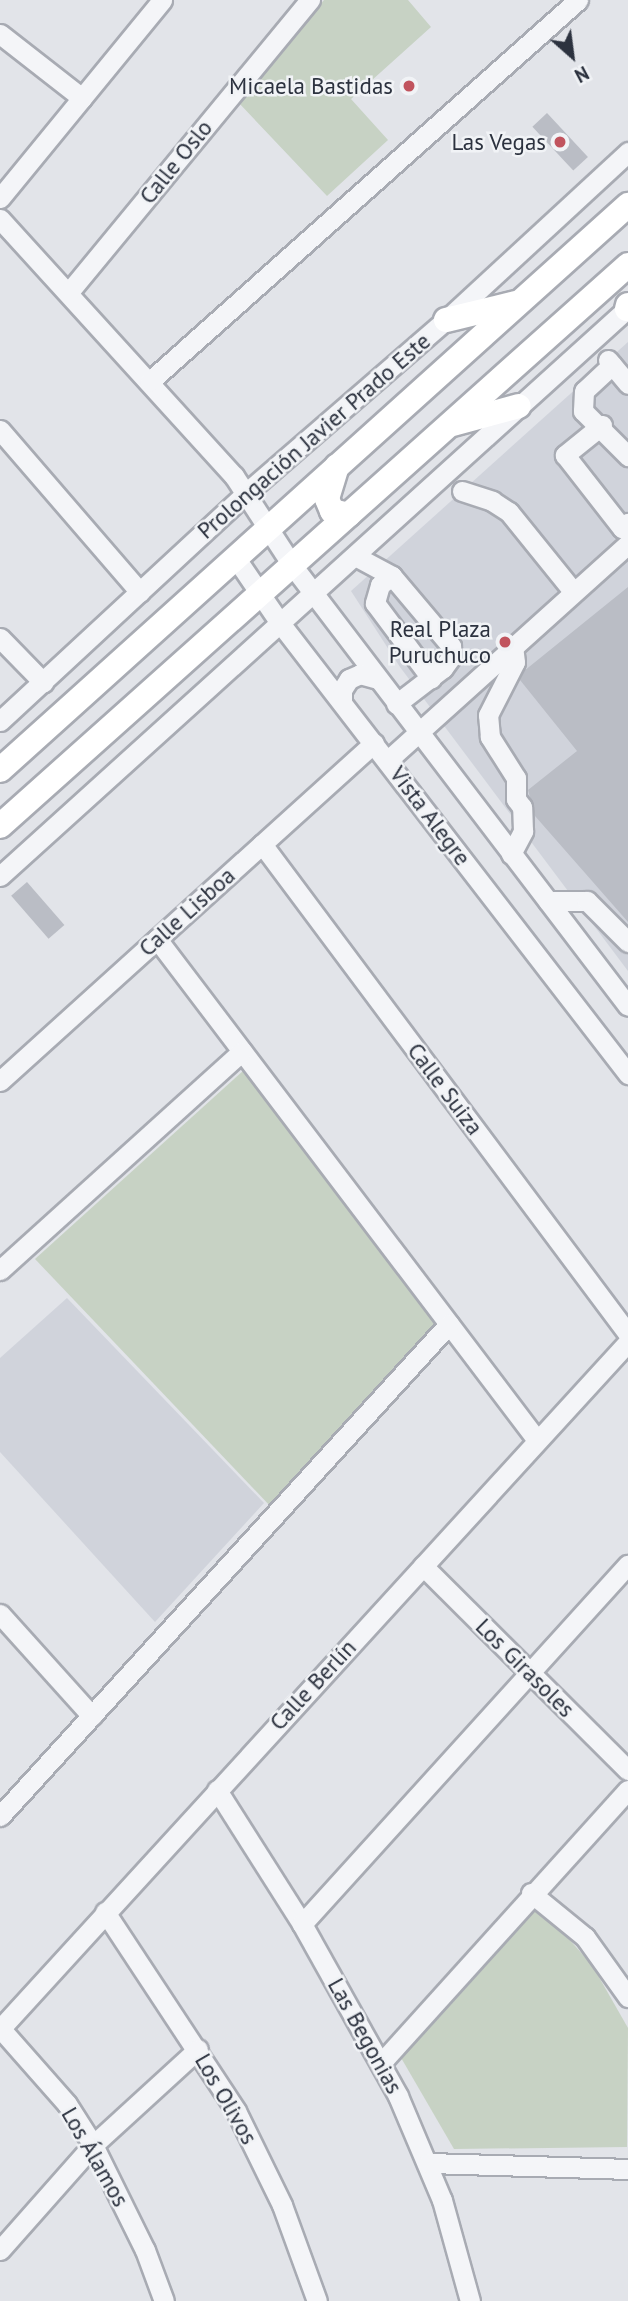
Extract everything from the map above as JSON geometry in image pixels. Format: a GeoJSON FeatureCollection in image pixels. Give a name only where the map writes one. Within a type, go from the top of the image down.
{"type":"FeatureCollection","features":[{"type":"Feature","properties":{"kind":"main road","name":"Prolongación Javier Prado Este"},"geometry":{"type":"LineString","coordinates":[[0,770],[338,463],[628,205]]}},
{"type":"Feature","properties":{"kind":"main road"},"geometry":{"type":"LineString","coordinates":[[0,825],[628,265]]}},
{"type":"Feature","properties":{"kind":"main road"},"geometry":{"type":"LineString","coordinates":[[446,320],[520,302]]}},
{"type":"Feature","properties":{"kind":"main road"},"geometry":{"type":"LineString","coordinates":[[449,425],[519,406]]}},
{"type":"Feature","properties":{"kind":"main road"},"geometry":{"type":"LineString","coordinates":[[338,463],[327,499],[332,510],[349,515]]}},
{"type":"Feature","properties":{"kind":"street"},"geometry":{"type":"LineString","coordinates":[[0,198],[162,0]]}},
{"type":"Feature","properties":{"kind":"street","name":"Calle Oslo"},"geometry":{"type":"LineString","coordinates":[[69,292],[310,0]]}},
{"type":"Feature","properties":{"kind":"street"},"geometry":{"type":"LineString","coordinates":[[150,381],[578,0]]}},
{"type":"Feature","properties":{"kind":"street"},"geometry":{"type":"LineString","coordinates":[[0,34],[82,99]]}},
{"type":"Feature","properties":{"kind":"street","name":"Prolongación Javier Prado Este"},"geometry":{"type":"LineString","coordinates":[[0,721],[246,493],[446,320],[628,152]]}},
{"type":"Feature","properties":{"kind":"street","name":"Vista Alegre"},"geometry":{"type":"LineString","coordinates":[[0,219],[150,381],[246,493],[292,565],[628,1006]]}},
{"type":"Feature","properties":{"kind":"street"},"geometry":{"type":"LineString","coordinates":[[0,876],[628,308]]}},
{"type":"Feature","properties":{"kind":"street"},"geometry":{"type":"LineString","coordinates":[[628,384],[610,363],[583,391],[583,411],[602,425],[628,456]]}},
{"type":"Feature","properties":{"kind":"street"},"geometry":{"type":"LineString","coordinates":[[602,425],[565,455],[622,528],[628,523]]}},
{"type":"Feature","properties":{"kind":"street"},"geometry":{"type":"LineString","coordinates":[[0,430],[140,592]]}},
{"type":"Feature","properties":{"kind":"street"},"geometry":{"type":"LineString","coordinates":[[462,491],[492,501],[509,512],[572,590]]}},
{"type":"Feature","properties":{"kind":"street"},"geometry":{"type":"LineString","coordinates":[[388,760],[572,590],[628,544]]}},
{"type":"Feature","properties":{"kind":"street","name":"Vista Alegre"},"geometry":{"type":"LineString","coordinates":[[235,556],[280,623],[628,1074]]}},
{"type":"Feature","properties":{"kind":"street"},"geometry":{"type":"LineString","coordinates":[[355,556],[392,576],[451,646],[451,657],[431,678],[396,704]]}},
{"type":"Feature","properties":{"kind":"street"},"geometry":{"type":"LineString","coordinates":[[392,576],[380,585],[375,603],[431,678]]}},
{"type":"Feature","properties":{"kind":"street"},"geometry":{"type":"LineString","coordinates":[[0,638],[43,682]]}},
{"type":"Feature","properties":{"kind":"street"},"geometry":{"type":"LineString","coordinates":[[511,854],[523,831],[522,807],[516,799],[516,778],[490,737],[488,715],[515,662],[513,645]]}},
{"type":"Feature","properties":{"kind":"street"},"geometry":{"type":"LineString","coordinates":[[342,702],[342,690],[349,679],[360,674],[377,679]]}},
{"type":"Feature","properties":{"kind":"street","name":"Calle Lisboa"},"geometry":{"type":"LineString","coordinates":[[0,1081],[374,743]]}},
{"type":"Feature","properties":{"kind":"street","name":"Calle Suiza"},"geometry":{"type":"LineString","coordinates":[[262,844],[628,1334]]}},
{"type":"Feature","properties":{"kind":"street"},"geometry":{"type":"LineString","coordinates":[[548,901],[587,901],[628,943]]}},
{"type":"Feature","properties":{"kind":"street"},"geometry":{"type":"LineString","coordinates":[[157,939],[537,1440]]}},
{"type":"Feature","properties":{"kind":"street"},"geometry":{"type":"LineString","coordinates":[[0,1270],[242,1051]]}},
{"type":"Feature","properties":{"kind":"street"},"geometry":{"type":"LineString","coordinates":[[0,1816],[449,1324]]}},
{"type":"Feature","properties":{"kind":"street","name":"Calle Berlín"},"geometry":{"type":"LineString","coordinates":[[0,2028],[628,1342]]}},
{"type":"Feature","properties":{"kind":"street"},"geometry":{"type":"LineString","coordinates":[[302,1924],[628,1565]]}},
{"type":"Feature","properties":{"kind":"street","name":"Los Girasoles"},"geometry":{"type":"LineString","coordinates":[[423,1566],[628,1770]]}},
{"type":"Feature","properties":{"kind":"street"},"geometry":{"type":"LineString","coordinates":[[0,1614],[92,1716]]}},
{"type":"Feature","properties":{"kind":"street","name":"Las Begonias"},"geometry":{"type":"LineString","coordinates":[[217,1790],[302,1924],[382,2063],[428,2163],[470,2301]]}},
{"type":"Feature","properties":{"kind":"street"},"geometry":{"type":"LineString","coordinates":[[382,2063],[531,1893],[628,1790]]}},
{"type":"Feature","properties":{"kind":"street"},"geometry":{"type":"LineString","coordinates":[[531,1893],[585,1937],[628,1997]]}},
{"type":"Feature","properties":{"kind":"street","name":"Los Olivos"},"geometry":{"type":"LineString","coordinates":[[105,1913],[198,2049],[282,2204],[317,2301]]}},
{"type":"Feature","properties":{"kind":"street","name":"Los Álamos"},"geometry":{"type":"LineString","coordinates":[[0,2028],[67,2104],[93,2144],[159,2298]]}},
{"type":"Feature","properties":{"kind":"street"},"geometry":{"type":"LineString","coordinates":[[0,2250],[93,2144],[198,2049]]}},
{"type":"Feature","properties":{"kind":"street"},"geometry":{"type":"LineString","coordinates":[[428,2163],[628,2169]]}},
{"type":"Feature","properties":{"kind":"shaded area","name":"Real Plaza Puruchuco"},"geometry":{"type":"Polygon","coordinates":[[[628,342],[628,971],[400,667],[351,591],[628,342]]]}},
{"type":"Feature","properties":{"kind":"shaded area"},"geometry":{"type":"Polygon","coordinates":[[[67,1298],[264,1503],[155,1622],[0,1452],[0,1358],[67,1298]]]}},
{"type":"Feature","properties":{"kind":"green space"},"geometry":{"type":"Polygon","coordinates":[[[324,0],[408,0],[431,27],[351,99],[388,140],[327,196],[238,102],[324,0]]]}},
{"type":"Feature","properties":{"kind":"green space"},"geometry":{"type":"Polygon","coordinates":[[[244,1070],[438,1324],[272,1508],[35,1259],[244,1070]]]}},
{"type":"Feature","properties":{"kind":"green space"},"geometry":{"type":"Polygon","coordinates":[[[536,1902],[592,1965],[628,2028],[627,2147],[454,2149],[400,2056],[536,1902]]]}},
{"type":"Feature","properties":{"kind":"building","name":"Las Vegas"},"geometry":{"type":"Polygon","coordinates":[[[547,113],[588,157],[573,171],[532,127],[547,113]]]}},
{"type":"Feature","properties":{"kind":"building"},"geometry":{"type":"Polygon","coordinates":[[[628,587],[628,922],[535,816],[528,790],[577,751],[520,680],[524,671],[628,587]]]}},
{"type":"Feature","properties":{"kind":"building"},"geometry":{"type":"Polygon","coordinates":[[[27,882],[64,925],[49,939],[11,896],[27,882]]]}},
{"type":"Feature","properties":{"kind":"place","name":"Micaela Bastidas"},"geometry":{"type":"Point","coordinates":[409,86]}},
{"type":"Feature","properties":{"kind":"place","name":"Las Vegas"},"geometry":{"type":"Point","coordinates":[560,142]}},
{"type":"Feature","properties":{"kind":"place","name":"Real Plaza Puruchuco"},"geometry":{"type":"Point","coordinates":[505,642]}}]}
